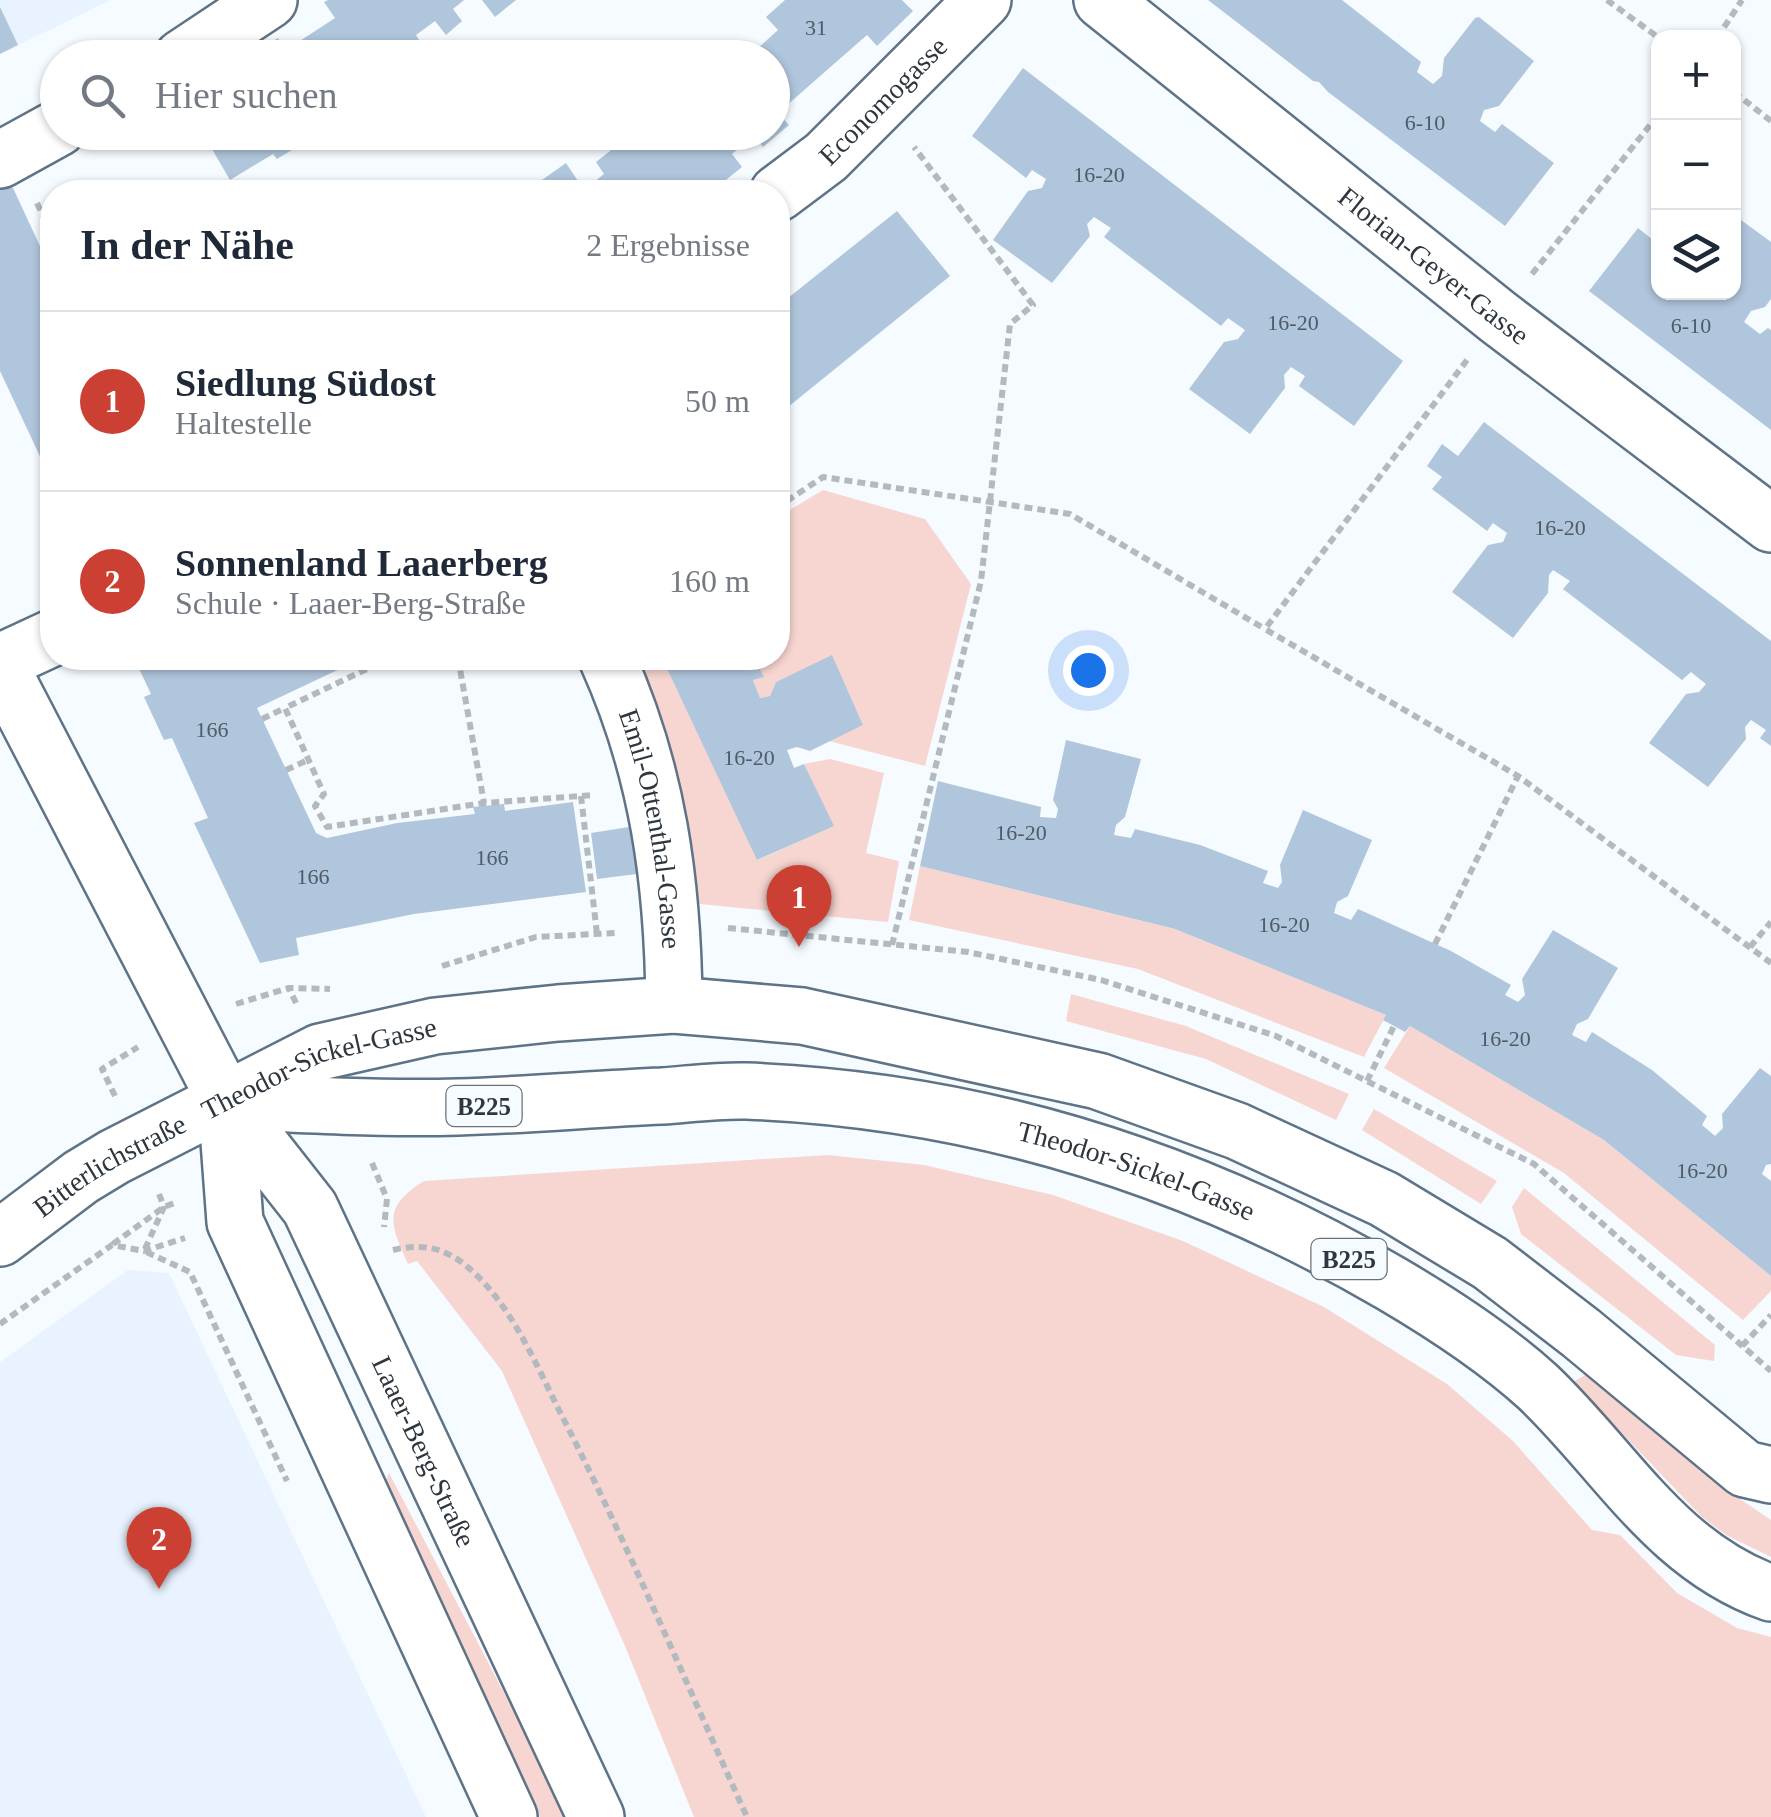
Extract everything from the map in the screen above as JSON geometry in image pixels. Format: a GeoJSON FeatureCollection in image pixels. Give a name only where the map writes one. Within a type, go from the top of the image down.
{"type":"FeatureCollection","features":[{"type":"Feature","properties":{"kind":"main road"},"geometry":{"type":"LineString","coordinates":[[209,40],[268,0]]}},
{"type":"Feature","properties":{"kind":"main road","name":"Economogasse"},"geometry":{"type":"LineString","coordinates":[[790,184],[826,157],[983,0]]}},
{"type":"Feature","properties":{"kind":"main road","name":"Florian-Geyer-Gasse"},"geometry":{"type":"LineString","coordinates":[[1102,0],[1498,317],[1771,524]]}},
{"type":"Feature","properties":{"kind":"main road"},"geometry":{"type":"LineString","coordinates":[[0,160],[40,138]]}},
{"type":"Feature","properties":{"kind":"main road"},"geometry":{"type":"LineString","coordinates":[[0,664],[40,644]]}},
{"type":"Feature","properties":{"kind":"main road","name":"Laaer-Berg-Straße"},"geometry":{"type":"LineString","coordinates":[[0,664],[226,1101],[310,1208],[596,1817]]}},
{"type":"Feature","properties":{"kind":"main road","name":"Emil-Ottenthal-Gasse"},"geometry":{"type":"LineString","coordinates":[[612,670],[630,710],[653,788],[673,929],[674,1006]]}},
{"type":"Feature","properties":{"kind":"main road","name":"Theodor-Sickel-Gasse"},"geometry":{"type":"LineString","coordinates":[[226,1101],[320,1052],[435,1026],[558,1012],[674,1006],[802,1016],[1098,1081],[1237,1131],[1384,1199],[1490,1263],[1762,1479]]}},
{"type":"Feature","properties":{"kind":"main road","name":"Theodor-Sickel-Gasse"},"geometry":{"type":"LineString","coordinates":[[226,1101],[458,1107],[743,1091],[834,1097],[968,1117],[1112,1155],[1230,1199],[1342,1255],[1450,1318],[1537,1387],[1686,1546],[1743,1583],[1771,1592]]}},
{"type":"Feature","properties":{"kind":"main road","name":"Laaer-Berg-Straße"},"geometry":{"type":"LineString","coordinates":[[226,1101],[235,1222],[509,1817]]}},
{"type":"Feature","properties":{"kind":"main road","name":"Bitterlichstraße"},"geometry":{"type":"LineString","coordinates":[[0,1238],[81,1177],[226,1101]]}},
{"type":"Feature","properties":{"kind":"path"},"geometry":{"type":"LineString","coordinates":[[1607,0],[1651,32]]}},
{"type":"Feature","properties":{"kind":"path"},"geometry":{"type":"LineString","coordinates":[[1722,30],[1742,0]]}},
{"type":"Feature","properties":{"kind":"path"},"geometry":{"type":"LineString","coordinates":[[1741,97],[1771,121]]}},
{"type":"Feature","properties":{"kind":"path"},"geometry":{"type":"LineString","coordinates":[[880,102],[1033,305],[1010,324],[978,594],[892,944]]}},
{"type":"Feature","properties":{"kind":"path"},"geometry":{"type":"LineString","coordinates":[[1265,629],[1498,317],[1654,120]]}},
{"type":"Feature","properties":{"kind":"path"},"geometry":{"type":"LineString","coordinates":[[790,500],[823,477],[1070,514],[1518,776],[1771,963]]}},
{"type":"Feature","properties":{"kind":"path"},"geometry":{"type":"LineString","coordinates":[[262,719],[365,670]]}},
{"type":"Feature","properties":{"kind":"path"},"geometry":{"type":"LineString","coordinates":[[460,670],[484,803]]}},
{"type":"Feature","properties":{"kind":"path"},"geometry":{"type":"LineString","coordinates":[[285,708],[324,794],[315,806],[327,827],[484,803],[611,793]]}},
{"type":"Feature","properties":{"kind":"path"},"geometry":{"type":"LineString","coordinates":[[286,770],[308,760]]}},
{"type":"Feature","properties":{"kind":"path"},"geometry":{"type":"LineString","coordinates":[[1435,944],[1518,776]]}},
{"type":"Feature","properties":{"kind":"path"},"geometry":{"type":"LineString","coordinates":[[581,796],[597,934]]}},
{"type":"Feature","properties":{"kind":"path"},"geometry":{"type":"LineString","coordinates":[[1750,947],[1771,922]]}},
{"type":"Feature","properties":{"kind":"path"},"geometry":{"type":"LineString","coordinates":[[1367,1081],[1394,1026]]}},
{"type":"Feature","properties":{"kind":"path"},"geometry":{"type":"LineString","coordinates":[[387,1199],[384,1230],[390,1251],[434,1247],[463,1263],[496,1296],[524,1341],[592,1474],[747,1817]]}},
{"type":"Feature","properties":{"kind":"path"},"geometry":{"type":"LineString","coordinates":[[144,1251],[235,1222]]}},
{"type":"Feature","properties":{"kind":"path"},"geometry":{"type":"LineString","coordinates":[[0,1324],[112,1245],[144,1251],[190,1272],[288,1483]]}},
{"type":"Feature","properties":{"kind":"path"},"geometry":{"type":"LineString","coordinates":[[1742,1346],[1771,1315]]}},
{"type":"Feature","properties":{"kind":"shaded area"},"geometry":{"type":"Polygon","coordinates":[[[0,0],[111,0],[0,54],[0,0]]]}},
{"type":"Feature","properties":{"kind":"shaded area"},"geometry":{"type":"Polygon","coordinates":[[[823,490],[925,519],[971,584],[925,766],[829,741],[863,725],[832,656],[776,682],[770,696],[760,698],[753,680],[763,677],[760,670],[790,670],[790,510],[823,490]]]}},
{"type":"Feature","properties":{"kind":"shaded area"},"geometry":{"type":"Polygon","coordinates":[[[627,670],[668,670],[758,860],[833,826],[804,764],[830,759],[884,773],[866,853],[899,861],[888,922],[700,904],[691,898],[627,670]]]}},
{"type":"Feature","properties":{"kind":"shaded area"},"geometry":{"type":"Polygon","coordinates":[[[920,866],[1175,929],[1386,1015],[1364,1057],[1138,969],[909,920],[920,866]]]}},
{"type":"Feature","properties":{"kind":"shaded area"},"geometry":{"type":"Polygon","coordinates":[[[1071,994],[1186,1026],[1349,1094],[1336,1120],[1206,1059],[1066,1021],[1071,994]]]}},
{"type":"Feature","properties":{"kind":"shaded area"},"geometry":{"type":"Polygon","coordinates":[[[1410,1026],[1604,1140],[1771,1276],[1771,1291],[1743,1320],[1564,1173],[1384,1068],[1410,1026]]]}},
{"type":"Feature","properties":{"kind":"shaded area"},"geometry":{"type":"Polygon","coordinates":[[[1374,1109],[1497,1181],[1481,1204],[1362,1130],[1374,1109]]]}},
{"type":"Feature","properties":{"kind":"shaded area"},"geometry":{"type":"Polygon","coordinates":[[[828,1155],[924,1165],[1053,1195],[1183,1241],[1324,1307],[1447,1384],[1513,1441],[1592,1530],[1620,1535],[1677,1593],[1737,1628],[1771,1637],[1771,1817],[694,1817],[625,1646],[502,1371],[417,1261],[408,1264],[397,1238],[394,1217],[401,1199],[424,1181],[828,1155]]]}},
{"type":"Feature","properties":{"kind":"shaded area"},"geometry":{"type":"Polygon","coordinates":[[[1524,1188],[1715,1345],[1714,1361],[1676,1355],[1521,1234],[1512,1207],[1524,1188]]]}},
{"type":"Feature","properties":{"kind":"shaded area"},"geometry":{"type":"Polygon","coordinates":[[[128,1270],[169,1273],[426,1817],[0,1817],[0,1362],[128,1270]]]}},
{"type":"Feature","properties":{"kind":"shaded area"},"geometry":{"type":"Polygon","coordinates":[[[1587,1374],[1737,1497],[1771,1520],[1771,1557],[1726,1535],[1702,1517],[1573,1382],[1587,1374]]]}},
{"type":"Feature","properties":{"kind":"shaded area"},"geometry":{"type":"Polygon","coordinates":[[[389,1473],[569,1817],[540,1817],[385,1483],[389,1473]]]}},
{"type":"Feature","properties":{"kind":"building"},"geometry":{"type":"Polygon","coordinates":[[[464,0],[453,9],[462,21],[446,35],[435,21],[416,35],[419,40],[301,40],[335,18],[324,2],[464,0]]]}},
{"type":"Feature","properties":{"kind":"building"},"geometry":{"type":"Polygon","coordinates":[[[482,0],[516,0],[495,17],[482,0]]]}},
{"type":"Feature","properties":{"kind":"building"},"geometry":{"type":"Polygon","coordinates":[[[785,0],[902,0],[913,11],[877,46],[867,35],[790,102],[790,40],[767,40],[778,30],[766,17],[785,0]]]}},
{"type":"Feature","properties":{"kind":"building"},"geometry":{"type":"Polygon","coordinates":[[[1208,0],[1342,0],[1421,62],[1417,72],[1433,84],[1442,76],[1444,58],[1479,17],[1534,61],[1499,106],[1484,110],[1480,121],[1495,132],[1502,124],[1554,163],[1505,226],[1208,0]]]}},
{"type":"Feature","properties":{"kind":"building"},"geometry":{"type":"Polygon","coordinates":[[[0,7],[18,45],[0,54],[0,7]]]}},
{"type":"Feature","properties":{"kind":"building"},"geometry":{"type":"Polygon","coordinates":[[[1023,68],[1403,361],[1354,426],[1299,386],[1305,376],[1291,367],[1284,375],[1285,388],[1250,434],[1189,389],[1224,342],[1238,339],[1245,330],[1228,318],[1221,326],[1104,237],[1111,228],[1094,217],[1087,224],[1090,236],[1052,283],[993,240],[1028,191],[1042,188],[1046,179],[1032,170],[1026,178],[972,136],[1023,68]]]}},
{"type":"Feature","properties":{"kind":"building"},"geometry":{"type":"Polygon","coordinates":[[[212,150],[292,150],[277,159],[273,154],[230,180],[212,150]]]}},
{"type":"Feature","properties":{"kind":"building"},"geometry":{"type":"Polygon","coordinates":[[[611,150],[737,150],[732,154],[742,167],[726,180],[596,180],[604,174],[596,162],[611,150]]]}},
{"type":"Feature","properties":{"kind":"building"},"geometry":{"type":"Polygon","coordinates":[[[0,160],[40,246],[40,456],[0,371],[0,160]]]}},
{"type":"Feature","properties":{"kind":"building"},"geometry":{"type":"Polygon","coordinates":[[[566,163],[577,180],[542,180],[566,163]]]}},
{"type":"Feature","properties":{"kind":"building"},"geometry":{"type":"Polygon","coordinates":[[[897,211],[950,276],[790,405],[790,296],[897,211]]]}},
{"type":"Feature","properties":{"kind":"building"},"geometry":{"type":"Polygon","coordinates":[[[1741,220],[1771,242],[1771,299],[1765,307],[1751,311],[1744,322],[1760,334],[1771,330],[1771,430],[1589,291],[1638,228],[1651,238],[1651,300],[1741,300],[1741,220]]]}},
{"type":"Feature","properties":{"kind":"building"},"geometry":{"type":"Polygon","coordinates":[[[1484,422],[1771,641],[1771,746],[1760,738],[1766,730],[1751,720],[1745,727],[1746,739],[1708,787],[1649,743],[1686,694],[1699,692],[1706,684],[1691,672],[1682,680],[1563,589],[1570,581],[1553,570],[1548,593],[1513,638],[1452,592],[1488,545],[1503,542],[1507,533],[1493,523],[1487,531],[1432,489],[1442,477],[1427,466],[1442,444],[1458,456],[1484,422]]]}},
{"type":"Feature","properties":{"kind":"building"},"geometry":{"type":"Polygon","coordinates":[[[832,655],[863,725],[810,751],[797,747],[787,750],[794,768],[804,764],[834,826],[757,860],[668,670],[760,670],[764,677],[753,680],[760,698],[770,696],[776,682],[832,655]]]}},
{"type":"Feature","properties":{"kind":"building"},"geometry":{"type":"Polygon","coordinates":[[[140,670],[338,670],[257,708],[316,833],[327,838],[397,823],[475,814],[473,807],[504,804],[505,811],[573,802],[586,892],[414,914],[296,938],[299,955],[260,963],[194,823],[208,818],[172,738],[164,740],[144,697],[151,694],[140,670]]]}},
{"type":"Feature","properties":{"kind":"building"},"geometry":{"type":"Polygon","coordinates":[[[1066,740],[1141,759],[1125,817],[1116,825],[1114,835],[1131,838],[1135,829],[1200,845],[1268,871],[1263,883],[1278,888],[1282,882],[1280,865],[1303,810],[1372,840],[1348,896],[1337,902],[1334,913],[1351,920],[1358,909],[1451,951],[1511,985],[1505,995],[1518,1002],[1525,995],[1522,979],[1553,930],[1618,968],[1588,1019],[1577,1024],[1572,1035],[1586,1042],[1592,1032],[1652,1070],[1707,1116],[1702,1125],[1715,1136],[1723,1128],[1722,1114],[1760,1068],[1771,1076],[1771,1164],[1766,1165],[1762,1174],[1771,1181],[1771,1276],[1604,1140],[1410,1026],[1405,1032],[1383,1020],[1386,1015],[1175,929],[920,866],[938,781],[1041,807],[1040,817],[1056,818],[1058,809],[1053,800],[1066,740]]]}},
{"type":"Feature","properties":{"kind":"building"},"geometry":{"type":"Polygon","coordinates":[[[629,827],[637,874],[597,879],[591,833],[629,827]]]}},
{"type":"Feature","properties":{"kind":"place","name":"Siedlung Südost"},"geometry":{"type":"Point","coordinates":[799,947]}},
{"type":"Feature","properties":{"kind":"place","name":"Sonnenland Laaerberg"},"geometry":{"type":"Point","coordinates":[159,1589]}}]}
